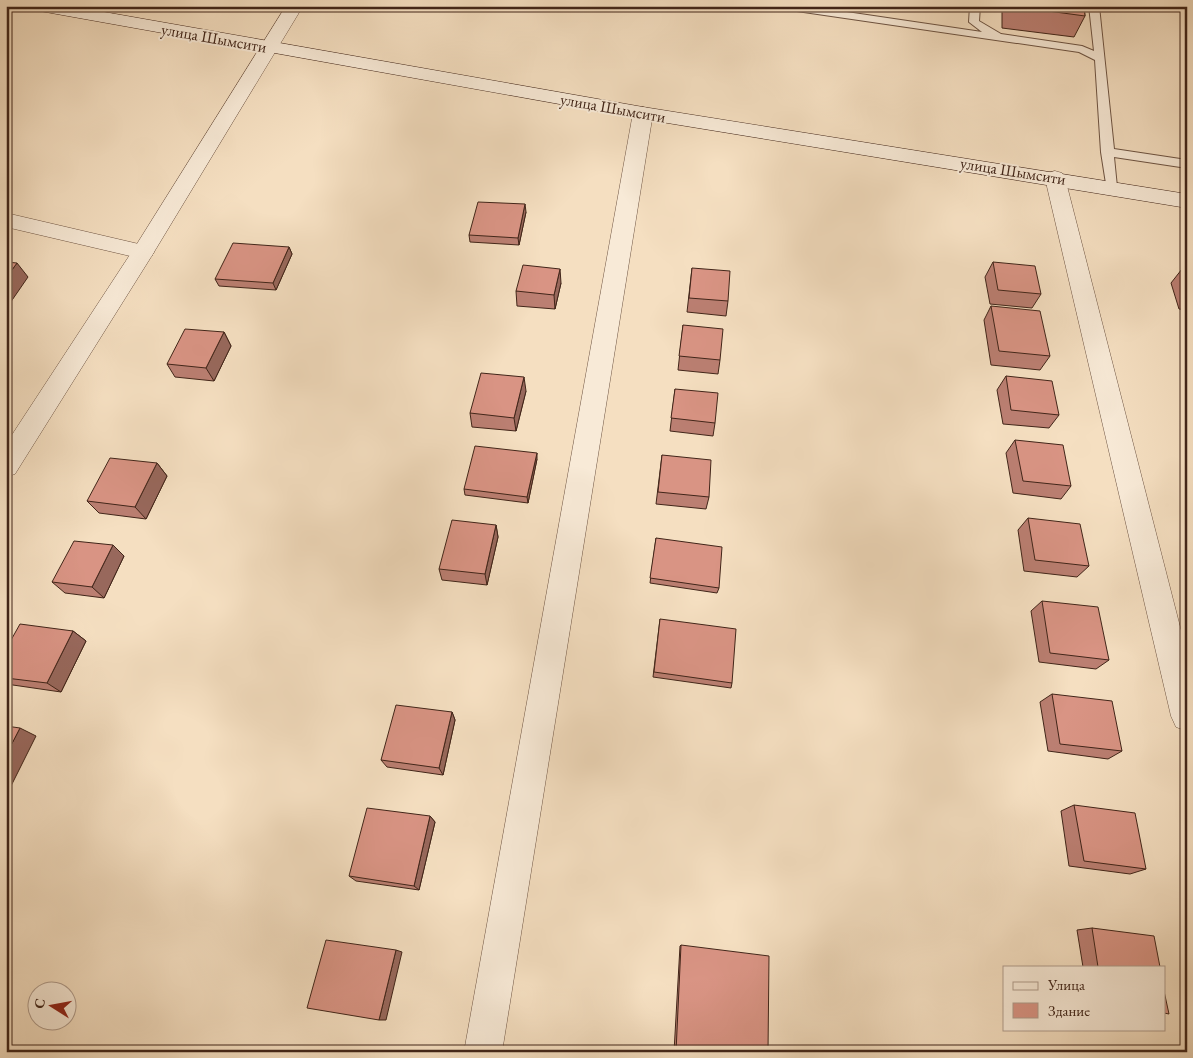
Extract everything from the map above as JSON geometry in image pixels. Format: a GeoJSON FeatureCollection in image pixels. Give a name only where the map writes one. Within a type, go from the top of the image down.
{"type":"FeatureCollection","features":[{"type":"Feature","properties":{"kind":"street","name":"улица Шымсити"},"geometry":{"type":"LineString","coordinates":[[40,6],[643,113],[1187,200]]}},
{"type":"Feature","properties":{"kind":"street"},"geometry":{"type":"LineString","coordinates":[[6,466],[143,252],[295,6]]}},
{"type":"Feature","properties":{"kind":"street"},"geometry":{"type":"LineString","coordinates":[[484,1052],[643,113]]}},
{"type":"Feature","properties":{"kind":"street"},"geometry":{"type":"LineString","coordinates":[[1055,178],[1187,716]]}},
{"type":"Feature","properties":{"kind":"street"},"geometry":{"type":"LineString","coordinates":[[6,220],[143,252]]}},
{"type":"Feature","properties":{"kind":"lane"},"geometry":{"type":"LineString","coordinates":[[783,6],[1082,49],[1100,58]]}},
{"type":"Feature","properties":{"kind":"lane"},"geometry":{"type":"LineString","coordinates":[[975,6],[974,22],[998,37]]}},
{"type":"Feature","properties":{"kind":"lane"},"geometry":{"type":"LineString","coordinates":[[1094,6],[1111,187]]}},
{"type":"Feature","properties":{"kind":"lane"},"geometry":{"type":"LineString","coordinates":[[1108,152],[1187,164]]}},
{"type":"Feature","properties":{"kind":"building"},"geometry":{"type":"Polygon","coordinates":[[[1011,6],[1084,6],[1085,16],[1011,6]]]}},
{"type":"Feature","properties":{"kind":"building"},"geometry":{"type":"Polygon","coordinates":[[[478,202],[525,204],[518,238],[469,235],[478,202]]]}},
{"type":"Feature","properties":{"kind":"building"},"geometry":{"type":"Polygon","coordinates":[[[233,243],[289,247],[273,283],[215,279],[233,243]]]}},
{"type":"Feature","properties":{"kind":"building"},"geometry":{"type":"Polygon","coordinates":[[[6,262],[17,263],[6,278],[6,262]]]}},
{"type":"Feature","properties":{"kind":"building"},"geometry":{"type":"Polygon","coordinates":[[[993,262],[1035,266],[1041,294],[998,290],[993,262]]]}},
{"type":"Feature","properties":{"kind":"building"},"geometry":{"type":"Polygon","coordinates":[[[523,265],[560,269],[554,295],[516,291],[523,265]]]}},
{"type":"Feature","properties":{"kind":"building"},"geometry":{"type":"Polygon","coordinates":[[[692,268],[730,271],[728,301],[689,298],[692,268]]]}},
{"type":"Feature","properties":{"kind":"building"},"geometry":{"type":"Polygon","coordinates":[[[1182,269],[1187,269],[1187,283],[1182,269]]]}},
{"type":"Feature","properties":{"kind":"building"},"geometry":{"type":"Polygon","coordinates":[[[991,306],[1040,311],[1050,356],[999,351],[991,306]]]}},
{"type":"Feature","properties":{"kind":"building"},"geometry":{"type":"Polygon","coordinates":[[[683,325],[723,329],[720,360],[679,356],[683,325]]]}},
{"type":"Feature","properties":{"kind":"building"},"geometry":{"type":"Polygon","coordinates":[[[185,329],[224,332],[206,368],[167,364],[185,329]]]}},
{"type":"Feature","properties":{"kind":"building"},"geometry":{"type":"Polygon","coordinates":[[[481,373],[524,377],[514,418],[470,413],[481,373]]]}},
{"type":"Feature","properties":{"kind":"building"},"geometry":{"type":"Polygon","coordinates":[[[1006,376],[1052,381],[1059,415],[1011,410],[1006,376]]]}},
{"type":"Feature","properties":{"kind":"building"},"geometry":{"type":"Polygon","coordinates":[[[675,389],[718,393],[715,423],[671,418],[675,389]]]}},
{"type":"Feature","properties":{"kind":"building"},"geometry":{"type":"Polygon","coordinates":[[[1015,440],[1063,445],[1071,486],[1023,481],[1015,440]]]}},
{"type":"Feature","properties":{"kind":"building"},"geometry":{"type":"Polygon","coordinates":[[[475,446],[537,453],[527,497],[464,489],[475,446]]]}},
{"type":"Feature","properties":{"kind":"building"},"geometry":{"type":"Polygon","coordinates":[[[662,455],[711,460],[709,497],[658,492],[662,455]]]}},
{"type":"Feature","properties":{"kind":"building"},"geometry":{"type":"Polygon","coordinates":[[[110,458],[157,463],[135,507],[87,501],[110,458]]]}},
{"type":"Feature","properties":{"kind":"building"},"geometry":{"type":"Polygon","coordinates":[[[1028,518],[1080,524],[1089,566],[1035,560],[1028,518]]]}},
{"type":"Feature","properties":{"kind":"building"},"geometry":{"type":"Polygon","coordinates":[[[452,520],[496,525],[485,574],[439,569],[452,520]]]}},
{"type":"Feature","properties":{"kind":"building"},"geometry":{"type":"Polygon","coordinates":[[[656,538],[722,547],[719,588],[650,578],[656,538]]]}},
{"type":"Feature","properties":{"kind":"building"},"geometry":{"type":"Polygon","coordinates":[[[74,541],[113,545],[92,587],[52,582],[74,541]]]}},
{"type":"Feature","properties":{"kind":"building"},"geometry":{"type":"Polygon","coordinates":[[[1042,601],[1098,607],[1109,660],[1050,653],[1042,601]]]}},
{"type":"Feature","properties":{"kind":"building"},"geometry":{"type":"Polygon","coordinates":[[[660,619],[736,629],[732,683],[654,672],[660,619]]]}},
{"type":"Feature","properties":{"kind":"building"},"geometry":{"type":"Polygon","coordinates":[[[20,624],[73,631],[47,683],[6,678],[6,649],[20,624]]]}},
{"type":"Feature","properties":{"kind":"building"},"geometry":{"type":"Polygon","coordinates":[[[1052,694],[1112,701],[1122,751],[1060,744],[1052,694]]]}},
{"type":"Feature","properties":{"kind":"building"},"geometry":{"type":"Polygon","coordinates":[[[396,705],[452,712],[439,768],[381,760],[396,705]]]}},
{"type":"Feature","properties":{"kind":"building"},"geometry":{"type":"Polygon","coordinates":[[[6,726],[20,728],[6,755],[6,726]]]}},
{"type":"Feature","properties":{"kind":"building"},"geometry":{"type":"Polygon","coordinates":[[[1074,805],[1135,813],[1146,869],[1084,861],[1074,805]]]}},
{"type":"Feature","properties":{"kind":"building"},"geometry":{"type":"Polygon","coordinates":[[[367,808],[430,816],[414,886],[349,876],[367,808]]]}},
{"type":"Feature","properties":{"kind":"building"},"geometry":{"type":"Polygon","coordinates":[[[1092,928],[1154,936],[1160,966],[1098,966],[1092,928]]]}},
{"type":"Feature","properties":{"kind":"building"},"geometry":{"type":"Polygon","coordinates":[[[326,940],[396,950],[379,1020],[307,1008],[326,940]]]}},
{"type":"Feature","properties":{"kind":"building"},"geometry":{"type":"Polygon","coordinates":[[[681,945],[769,956],[768,1052],[676,1052],[681,945]]]}},
{"type":"Feature","properties":{"kind":"building"},"geometry":{"type":"Polygon","coordinates":[[[1166,1000],[1169,1014],[1166,1013],[1166,1000]]]}}]}
